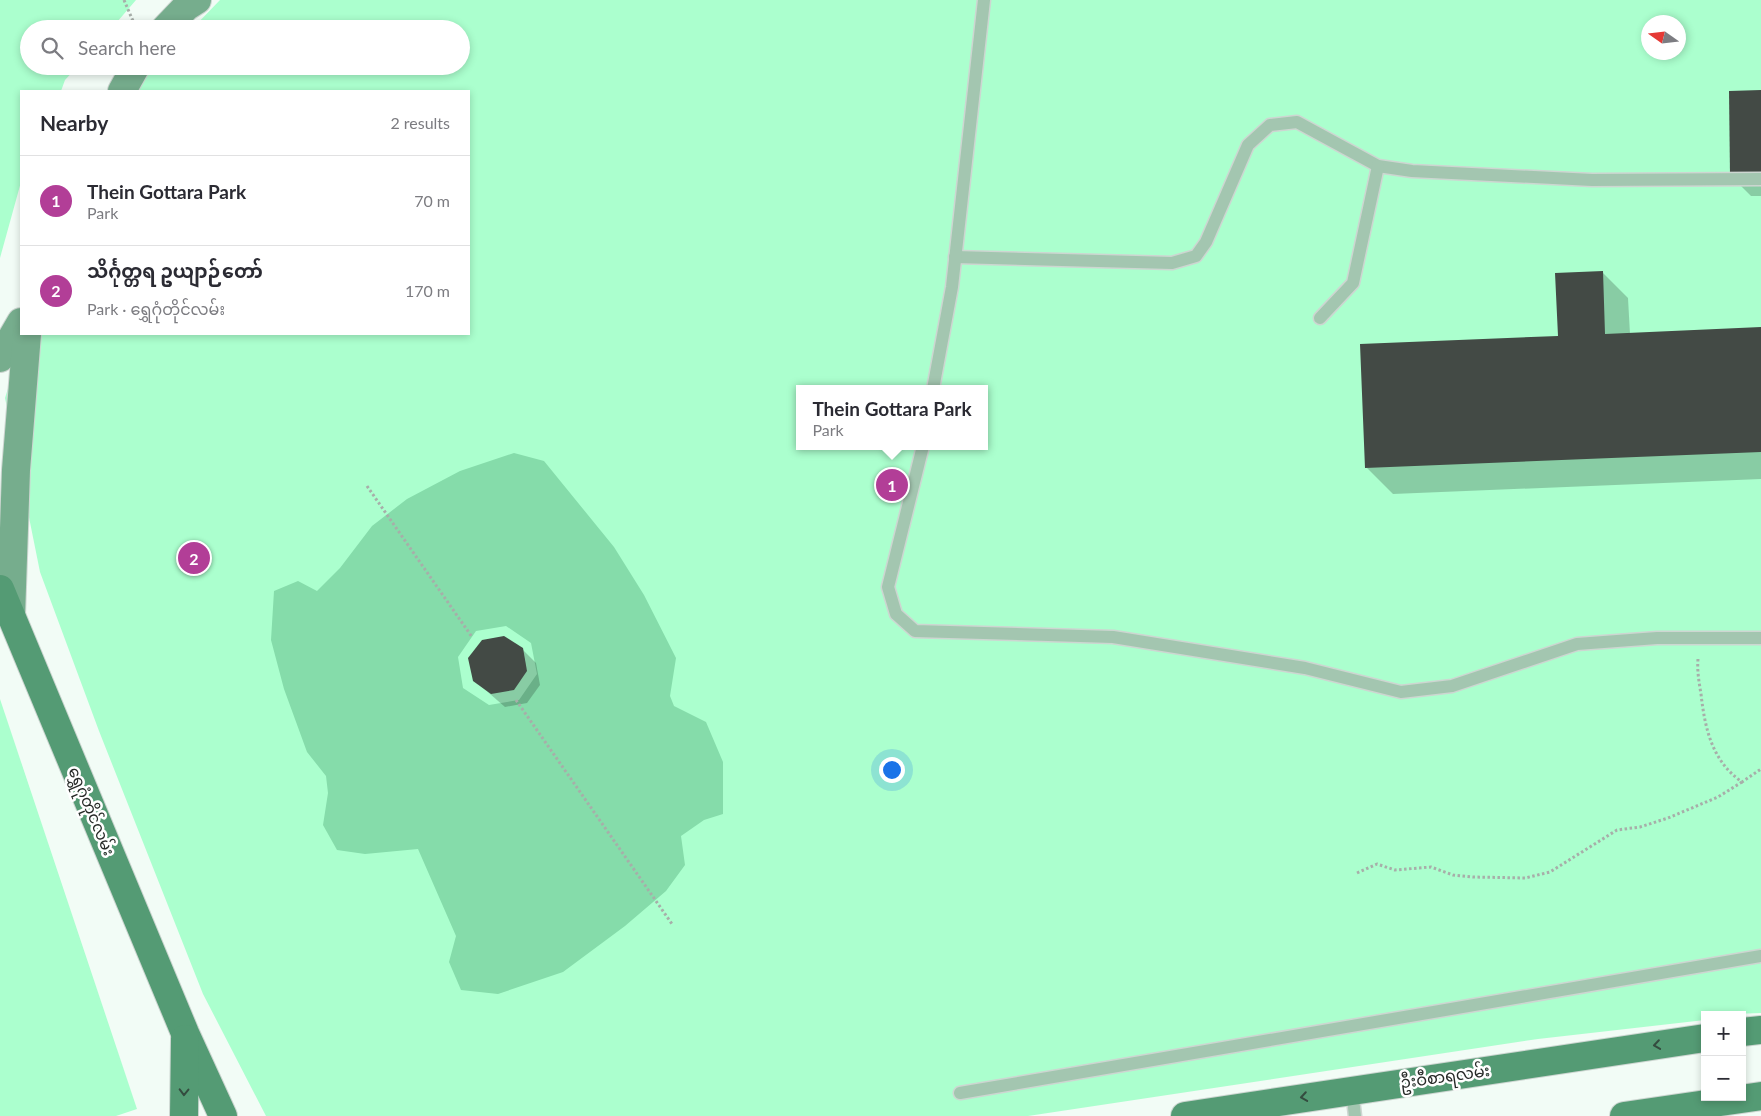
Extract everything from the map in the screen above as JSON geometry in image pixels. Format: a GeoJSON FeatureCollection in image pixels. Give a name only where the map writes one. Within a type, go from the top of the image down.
{"type":"FeatureCollection","features":[{"type":"Feature","properties":{"kind":"main road"},"geometry":{"type":"LineString","coordinates":[[174,20],[186,8],[198,0]]}},
{"type":"Feature","properties":{"kind":"main road"},"geometry":{"type":"LineString","coordinates":[[123,90],[131,75]]}},
{"type":"Feature","properties":{"kind":"main road"},"geometry":{"type":"LineString","coordinates":[[0,358],[20,324]]}},
{"type":"Feature","properties":{"kind":"main road"},"geometry":{"type":"LineString","coordinates":[[11,616],[15,488],[27,335]]}},
{"type":"Feature","properties":{"kind":"main road","name":"ရွှေဂုံတိုင်လမ်း"},"geometry":{"type":"LineString","coordinates":[[0,589],[185,1033],[224,1116]]}},
{"type":"Feature","properties":{"kind":"main road"},"geometry":{"type":"LineString","coordinates":[[1746,1032],[1761,1030]]}},
{"type":"Feature","properties":{"kind":"main road","name":"ရွှေဂုံတိုင်လမ်း"},"geometry":{"type":"LineString","coordinates":[[184,1116],[185,1033]]}},
{"type":"Feature","properties":{"kind":"main road","name":"ဦးဝီစာရလမ်း"},"geometry":{"type":"LineString","coordinates":[[1186,1116],[1353,1103],[1701,1039]]}},
{"type":"Feature","properties":{"kind":"main road"},"geometry":{"type":"LineString","coordinates":[[1624,1116],[1761,1096]]}},
{"type":"Feature","properties":{"kind":"lane"},"geometry":{"type":"LineString","coordinates":[[934,385],[952,287],[984,0]]}},
{"type":"Feature","properties":{"kind":"lane"},"geometry":{"type":"LineString","coordinates":[[955,257],[1172,263],[1196,256],[1206,242],[1248,145],[1270,125],[1297,122],[1378,166],[1412,171],[1592,180],[1761,178]]}},
{"type":"Feature","properties":{"kind":"lane"},"geometry":{"type":"LineString","coordinates":[[1320,318],[1353,283],[1378,166]]}},
{"type":"Feature","properties":{"kind":"lane"},"geometry":{"type":"LineString","coordinates":[[921,450],[888,587],[896,614],[915,632],[1113,637],[1305,668],[1401,692],[1452,686],[1577,644],[1657,638],[1761,638]]}},
{"type":"Feature","properties":{"kind":"lane"},"geometry":{"type":"LineString","coordinates":[[960,1093],[1761,956]]}},
{"type":"Feature","properties":{"kind":"path"},"geometry":{"type":"LineString","coordinates":[[124,0],[133,20]]}},
{"type":"Feature","properties":{"kind":"path"},"geometry":{"type":"LineString","coordinates":[[367,486],[472,637]]}},
{"type":"Feature","properties":{"kind":"path"},"geometry":{"type":"LineString","coordinates":[[1700,639],[1697,667],[1703,721],[1717,755],[1728,772],[1742,782]]}},
{"type":"Feature","properties":{"kind":"path"},"geometry":{"type":"LineString","coordinates":[[516,700],[672,924]]}},
{"type":"Feature","properties":{"kind":"path"},"geometry":{"type":"LineString","coordinates":[[1357,873],[1377,864],[1395,870],[1431,867],[1453,874],[1473,877],[1525,878],[1550,872],[1617,830],[1640,827],[1668,818],[1718,797],[1761,769]]}},
{"type":"Feature","properties":{"kind":"shaded area"},"geometry":{"type":"Polygon","coordinates":[[[0,0],[136,0],[119,20],[20,20],[20,75],[70,75],[65,80],[61,90],[20,90],[20,186],[0,258],[0,0]]]}},
{"type":"Feature","properties":{"kind":"shaded area"},"geometry":{"type":"Polygon","coordinates":[[[220,0],[1761,0],[1761,1013],[1701,1011],[1701,1020],[1538,1039],[1028,1116],[266,1116],[203,994],[99,731],[40,572],[5,398],[25,335],[470,335],[470,90],[133,90],[147,75],[470,75],[470,20],[201,20],[220,0]]]}},
{"type":"Feature","properties":{"kind":"shaded area"},"geometry":{"type":"Polygon","coordinates":[[[514,453],[544,461],[614,547],[644,595],[676,658],[670,696],[674,706],[706,722],[723,762],[723,814],[704,820],[681,836],[685,865],[666,891],[625,926],[563,972],[498,994],[461,990],[449,962],[456,936],[418,849],[365,854],[337,850],[323,825],[328,793],[326,776],[307,752],[284,689],[271,640],[274,591],[298,581],[317,591],[340,568],[372,526],[407,499],[460,471],[514,453]],[[506,626],[476,631],[458,657],[463,688],[489,705],[519,700],[537,674],[531,643],[506,626]]]}},
{"type":"Feature","properties":{"kind":"shaded area"},"geometry":{"type":"Polygon","coordinates":[[[0,699],[137,1109],[116,1116],[0,1116],[0,699]]]}},
{"type":"Feature","properties":{"kind":"building"},"geometry":{"type":"Polygon","coordinates":[[[1761,90],[1761,176],[1730,176],[1729,91],[1761,90]]]}},
{"type":"Feature","properties":{"kind":"building"},"geometry":{"type":"Polygon","coordinates":[[[1603,271],[1605,334],[1761,327],[1761,452],[1365,468],[1360,344],[1558,336],[1555,273],[1603,271]]]}},
{"type":"Feature","properties":{"kind":"building"},"geometry":{"type":"Polygon","coordinates":[[[504,636],[523,648],[527,671],[514,690],[491,694],[473,681],[468,658],[482,640],[504,636]]]}},
{"type":"Feature","properties":{"kind":"place","name":"Thein Gottara Park"},"geometry":{"type":"Point","coordinates":[892,485]}},
{"type":"Feature","properties":{"kind":"place","name":"သိင်္ဂုတ္တရ ဥယျာဉ်တော်"},"geometry":{"type":"Point","coordinates":[194,558]}}]}
